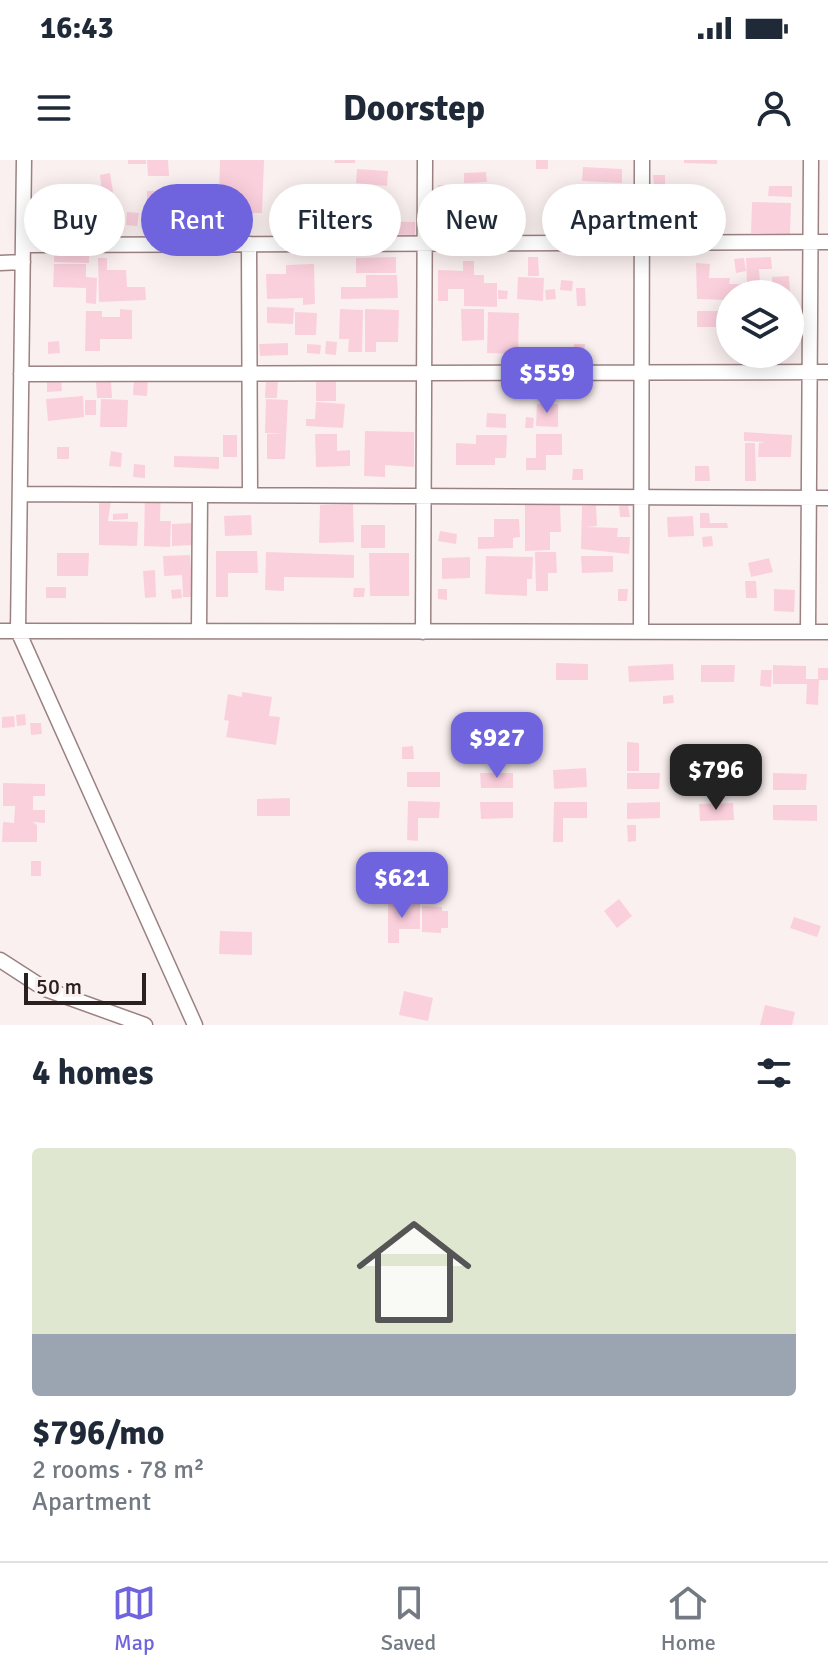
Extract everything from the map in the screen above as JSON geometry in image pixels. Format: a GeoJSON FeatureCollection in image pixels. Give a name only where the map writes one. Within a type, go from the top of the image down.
{"type":"FeatureCollection","features":[{"type":"Feature","properties":{"kind":"street"},"geometry":{"type":"LineString","coordinates":[[24,160],[18,631],[195,1025]]}},
{"type":"Feature","properties":{"kind":"street"},"geometry":{"type":"LineString","coordinates":[[425,160],[425,184]]}},
{"type":"Feature","properties":{"kind":"street"},"geometry":{"type":"LineString","coordinates":[[642,160],[642,184]]}},
{"type":"Feature","properties":{"kind":"street"},"geometry":{"type":"LineString","coordinates":[[808,632],[811,160]]}},
{"type":"Feature","properties":{"kind":"street"},"geometry":{"type":"LineString","coordinates":[[726,242],[828,242]]}},
{"type":"Feature","properties":{"kind":"street"},"geometry":{"type":"LineString","coordinates":[[23,245],[141,244]]}},
{"type":"Feature","properties":{"kind":"street"},"geometry":{"type":"LineString","coordinates":[[253,244],[417,244]]}},
{"type":"Feature","properties":{"kind":"street"},"geometry":{"type":"LineString","coordinates":[[249,256],[250,495]]}},
{"type":"Feature","properties":{"kind":"street"},"geometry":{"type":"LineString","coordinates":[[423,632],[425,256]]}},
{"type":"Feature","properties":{"kind":"street"},"geometry":{"type":"LineString","coordinates":[[641,632],[642,256]]}},
{"type":"Feature","properties":{"kind":"street"},"geometry":{"type":"LineString","coordinates":[[0,263],[23,262]]}},
{"type":"Feature","properties":{"kind":"street"},"geometry":{"type":"LineString","coordinates":[[21,374],[828,372]]}},
{"type":"Feature","properties":{"kind":"street"},"geometry":{"type":"LineString","coordinates":[[20,494],[828,498]]}},
{"type":"Feature","properties":{"kind":"street"},"geometry":{"type":"LineString","coordinates":[[199,631],[200,495]]}},
{"type":"Feature","properties":{"kind":"street"},"geometry":{"type":"LineString","coordinates":[[0,631],[828,632]]}},
{"type":"Feature","properties":{"kind":"street"},"geometry":{"type":"LineString","coordinates":[[0,960],[45,989],[145,1025]]}},
{"type":"Feature","properties":{"kind":"building"},"geometry":{"type":"Polygon","coordinates":[[[128,160],[146,160],[146,164],[128,164],[128,160]]]}},
{"type":"Feature","properties":{"kind":"building"},"geometry":{"type":"Polygon","coordinates":[[[147,160],[168,160],[169,176],[148,176],[147,160]]]}},
{"type":"Feature","properties":{"kind":"building"},"geometry":{"type":"Polygon","coordinates":[[[220,160],[264,160],[262,213],[253,213],[253,184],[219,184],[220,160]]]}},
{"type":"Feature","properties":{"kind":"building"},"geometry":{"type":"Polygon","coordinates":[[[335,160],[355,160],[355,163],[334,163],[335,160]]]}},
{"type":"Feature","properties":{"kind":"building"},"geometry":{"type":"Polygon","coordinates":[[[536,160],[548,160],[548,169],[536,169],[536,160]]]}},
{"type":"Feature","properties":{"kind":"building"},"geometry":{"type":"Polygon","coordinates":[[[684,160],[717,160],[717,164],[684,163],[684,160]]]}},
{"type":"Feature","properties":{"kind":"building"},"geometry":{"type":"Polygon","coordinates":[[[583,167],[622,169],[622,183],[582,181],[583,167]]]}},
{"type":"Feature","properties":{"kind":"building"},"geometry":{"type":"Polygon","coordinates":[[[357,169],[388,171],[387,184],[356,183],[357,169]]]}},
{"type":"Feature","properties":{"kind":"building"},"geometry":{"type":"Polygon","coordinates":[[[486,172],[487,182],[464,183],[464,173],[486,172]]]}},
{"type":"Feature","properties":{"kind":"building"},"geometry":{"type":"Polygon","coordinates":[[[110,173],[112,184],[101,184],[100,175],[110,173]]]}},
{"type":"Feature","properties":{"kind":"building"},"geometry":{"type":"Polygon","coordinates":[[[653,175],[665,175],[665,184],[654,184],[653,175]]]}},
{"type":"Feature","properties":{"kind":"building"},"geometry":{"type":"Polygon","coordinates":[[[769,186],[792,186],[792,197],[768,196],[769,186]]]}},
{"type":"Feature","properties":{"kind":"building"},"geometry":{"type":"Polygon","coordinates":[[[752,202],[791,203],[790,234],[751,233],[752,202]]]}},
{"type":"Feature","properties":{"kind":"building"},"geometry":{"type":"Polygon","coordinates":[[[127,212],[139,213],[137,226],[126,225],[127,212]]]}},
{"type":"Feature","properties":{"kind":"building"},"geometry":{"type":"Polygon","coordinates":[[[401,222],[415,222],[415,235],[401,235],[401,222]]]}},
{"type":"Feature","properties":{"kind":"building"},"geometry":{"type":"Polygon","coordinates":[[[54,256],[89,256],[89,263],[54,262],[54,256]]]}},
{"type":"Feature","properties":{"kind":"building"},"geometry":{"type":"Polygon","coordinates":[[[396,257],[396,273],[356,273],[356,258],[396,257]]]}},
{"type":"Feature","properties":{"kind":"building"},"geometry":{"type":"Polygon","coordinates":[[[528,257],[538,257],[539,276],[528,276],[528,257]]]}},
{"type":"Feature","properties":{"kind":"building"},"geometry":{"type":"Polygon","coordinates":[[[771,257],[772,269],[759,269],[760,280],[747,280],[746,258],[771,257]]]}},
{"type":"Feature","properties":{"kind":"building"},"geometry":{"type":"Polygon","coordinates":[[[98,258],[107,258],[107,270],[126,270],[127,287],[145,287],[146,300],[99,302],[98,258]]]}},
{"type":"Feature","properties":{"kind":"building"},"geometry":{"type":"Polygon","coordinates":[[[744,258],[746,271],[736,273],[734,259],[744,258]]]}},
{"type":"Feature","properties":{"kind":"building"},"geometry":{"type":"Polygon","coordinates":[[[463,261],[474,261],[474,275],[484,275],[484,283],[497,283],[497,307],[464,306],[464,289],[448,289],[448,301],[438,301],[438,270],[463,271],[463,261]]]}},
{"type":"Feature","properties":{"kind":"building"},"geometry":{"type":"Polygon","coordinates":[[[696,263],[710,264],[709,278],[730,278],[716,280],[716,300],[697,299],[696,263]]]}},
{"type":"Feature","properties":{"kind":"building"},"geometry":{"type":"Polygon","coordinates":[[[54,264],[86,264],[86,277],[97,278],[96,304],[86,303],[86,288],[53,287],[54,264]]]}},
{"type":"Feature","properties":{"kind":"building"},"geometry":{"type":"Polygon","coordinates":[[[314,264],[315,304],[303,305],[303,298],[267,299],[266,274],[286,274],[286,265],[314,264]]]}},
{"type":"Feature","properties":{"kind":"building"},"geometry":{"type":"Polygon","coordinates":[[[366,275],[397,275],[398,298],[341,299],[341,287],[366,287],[366,275]]]}},
{"type":"Feature","properties":{"kind":"building"},"geometry":{"type":"Polygon","coordinates":[[[789,276],[789,280],[772,280],[772,277],[789,276]]]}},
{"type":"Feature","properties":{"kind":"building"},"geometry":{"type":"Polygon","coordinates":[[[518,277],[544,278],[543,301],[517,299],[518,277]]]}},
{"type":"Feature","properties":{"kind":"building"},"geometry":{"type":"Polygon","coordinates":[[[561,280],[573,281],[572,291],[560,290],[561,280]]]}},
{"type":"Feature","properties":{"kind":"building"},"geometry":{"type":"Polygon","coordinates":[[[576,288],[585,288],[586,306],[577,306],[576,288]]]}},
{"type":"Feature","properties":{"kind":"building"},"geometry":{"type":"Polygon","coordinates":[[[555,289],[556,299],[546,300],[545,290],[555,289]]]}},
{"type":"Feature","properties":{"kind":"building"},"geometry":{"type":"Polygon","coordinates":[[[498,290],[508,291],[507,299],[498,299],[498,290]]]}},
{"type":"Feature","properties":{"kind":"building"},"geometry":{"type":"Polygon","coordinates":[[[267,307],[294,308],[293,324],[267,323],[267,307]]]}},
{"type":"Feature","properties":{"kind":"building"},"geometry":{"type":"Polygon","coordinates":[[[120,309],[132,310],[132,339],[100,339],[100,351],[85,351],[86,311],[102,311],[102,317],[120,317],[120,309]]]}},
{"type":"Feature","properties":{"kind":"building"},"geometry":{"type":"Polygon","coordinates":[[[340,309],[363,310],[362,352],[348,352],[349,339],[339,339],[340,309]]]}},
{"type":"Feature","properties":{"kind":"building"},"geometry":{"type":"Polygon","coordinates":[[[365,309],[399,310],[398,342],[376,342],[376,352],[365,352],[365,309]]]}},
{"type":"Feature","properties":{"kind":"building"},"geometry":{"type":"Polygon","coordinates":[[[461,309],[484,309],[484,340],[462,341],[461,309]]]}},
{"type":"Feature","properties":{"kind":"building"},"geometry":{"type":"Polygon","coordinates":[[[697,311],[716,311],[716,327],[697,327],[697,311]]]}},
{"type":"Feature","properties":{"kind":"building"},"geometry":{"type":"Polygon","coordinates":[[[295,312],[317,313],[316,335],[295,335],[295,312]]]}},
{"type":"Feature","properties":{"kind":"building"},"geometry":{"type":"Polygon","coordinates":[[[488,312],[519,313],[518,354],[487,353],[488,312]]]}},
{"type":"Feature","properties":{"kind":"building"},"geometry":{"type":"Polygon","coordinates":[[[59,341],[60,353],[48,354],[48,342],[59,341]]]}},
{"type":"Feature","properties":{"kind":"building"},"geometry":{"type":"Polygon","coordinates":[[[326,341],[337,342],[336,355],[325,354],[326,341]]]}},
{"type":"Feature","properties":{"kind":"building"},"geometry":{"type":"Polygon","coordinates":[[[288,343],[288,355],[260,356],[259,344],[288,343]]]}},
{"type":"Feature","properties":{"kind":"building"},"geometry":{"type":"Polygon","coordinates":[[[307,344],[321,345],[320,354],[307,353],[307,344]]]}},
{"type":"Feature","properties":{"kind":"building"},"geometry":{"type":"Polygon","coordinates":[[[574,344],[585,344],[584,354],[574,354],[574,344]]]}},
{"type":"Feature","properties":{"kind":"building"},"geometry":{"type":"Polygon","coordinates":[[[47,378],[61,378],[62,391],[47,392],[47,378]]]}},
{"type":"Feature","properties":{"kind":"building"},"geometry":{"type":"Polygon","coordinates":[[[134,378],[148,378],[147,396],[133,395],[134,378]]]}},
{"type":"Feature","properties":{"kind":"building"},"geometry":{"type":"Polygon","coordinates":[[[266,378],[278,378],[277,398],[265,398],[266,378]]]}},
{"type":"Feature","properties":{"kind":"building"},"geometry":{"type":"Polygon","coordinates":[[[316,380],[336,380],[336,401],[316,401],[316,380]]]}},
{"type":"Feature","properties":{"kind":"building"},"geometry":{"type":"Polygon","coordinates":[[[111,381],[112,398],[97,398],[96,382],[111,381]]]}},
{"type":"Feature","properties":{"kind":"building"},"geometry":{"type":"Polygon","coordinates":[[[83,396],[84,417],[48,421],[46,399],[83,396]]]}},
{"type":"Feature","properties":{"kind":"building"},"geometry":{"type":"Polygon","coordinates":[[[101,399],[128,400],[127,427],[100,427],[101,399]]]}},
{"type":"Feature","properties":{"kind":"building"},"geometry":{"type":"Polygon","coordinates":[[[266,399],[288,400],[285,459],[267,459],[267,434],[282,433],[265,433],[266,399]]]}},
{"type":"Feature","properties":{"kind":"building"},"geometry":{"type":"Polygon","coordinates":[[[85,400],[96,400],[96,415],[85,415],[85,400]]]}},
{"type":"Feature","properties":{"kind":"building"},"geometry":{"type":"Polygon","coordinates":[[[316,402],[345,404],[343,428],[306,426],[306,419],[315,419],[316,402]]]}},
{"type":"Feature","properties":{"kind":"building"},"geometry":{"type":"Polygon","coordinates":[[[537,404],[558,404],[558,427],[536,426],[537,404]]]}},
{"type":"Feature","properties":{"kind":"building"},"geometry":{"type":"Polygon","coordinates":[[[487,413],[506,414],[506,428],[486,427],[487,413]]]}},
{"type":"Feature","properties":{"kind":"building"},"geometry":{"type":"Polygon","coordinates":[[[526,417],[534,418],[533,428],[525,428],[526,417]]]}},
{"type":"Feature","properties":{"kind":"building"},"geometry":{"type":"Polygon","coordinates":[[[365,431],[414,432],[414,467],[385,465],[385,477],[364,476],[365,431]]]}},
{"type":"Feature","properties":{"kind":"building"},"geometry":{"type":"Polygon","coordinates":[[[744,432],[792,435],[791,457],[758,457],[759,443],[765,442],[744,441],[744,432]]]}},
{"type":"Feature","properties":{"kind":"building"},"geometry":{"type":"Polygon","coordinates":[[[315,434],[337,434],[337,451],[350,450],[350,466],[316,467],[315,434]]]}},
{"type":"Feature","properties":{"kind":"building"},"geometry":{"type":"Polygon","coordinates":[[[536,434],[562,434],[562,455],[546,455],[546,470],[526,470],[526,458],[536,458],[536,434]]]}},
{"type":"Feature","properties":{"kind":"building"},"geometry":{"type":"Polygon","coordinates":[[[223,435],[237,435],[237,457],[223,457],[223,435]]]}},
{"type":"Feature","properties":{"kind":"building"},"geometry":{"type":"Polygon","coordinates":[[[476,435],[507,435],[506,458],[495,458],[495,465],[456,465],[456,443],[476,444],[476,435]]]}},
{"type":"Feature","properties":{"kind":"building"},"geometry":{"type":"Polygon","coordinates":[[[745,443],[755,443],[756,481],[745,481],[745,443]]]}},
{"type":"Feature","properties":{"kind":"building"},"geometry":{"type":"Polygon","coordinates":[[[57,447],[69,447],[69,459],[57,459],[57,447]]]}},
{"type":"Feature","properties":{"kind":"building"},"geometry":{"type":"Polygon","coordinates":[[[111,451],[122,453],[121,467],[109,466],[111,451]]]}},
{"type":"Feature","properties":{"kind":"building"},"geometry":{"type":"Polygon","coordinates":[[[174,456],[219,457],[219,469],[174,467],[174,456]]]}},
{"type":"Feature","properties":{"kind":"building"},"geometry":{"type":"Polygon","coordinates":[[[134,464],[145,465],[145,478],[133,477],[134,464]]]}},
{"type":"Feature","properties":{"kind":"building"},"geometry":{"type":"Polygon","coordinates":[[[695,466],[709,466],[710,481],[695,481],[695,466]]]}},
{"type":"Feature","properties":{"kind":"building"},"geometry":{"type":"Polygon","coordinates":[[[573,469],[583,469],[583,480],[572,480],[573,469]]]}},
{"type":"Feature","properties":{"kind":"building"},"geometry":{"type":"Polygon","coordinates":[[[145,488],[161,488],[160,521],[171,521],[170,547],[144,546],[145,488]]]}},
{"type":"Feature","properties":{"kind":"building"},"geometry":{"type":"Polygon","coordinates":[[[99,500],[111,500],[108,521],[138,522],[137,546],[99,545],[99,500]]]}},
{"type":"Feature","properties":{"kind":"building"},"geometry":{"type":"Polygon","coordinates":[[[353,504],[354,542],[319,543],[320,505],[353,504]]]}},
{"type":"Feature","properties":{"kind":"building"},"geometry":{"type":"Polygon","coordinates":[[[560,504],[561,532],[550,532],[550,550],[525,551],[525,505],[560,504]]]}},
{"type":"Feature","properties":{"kind":"building"},"geometry":{"type":"Polygon","coordinates":[[[596,505],[597,526],[586,527],[618,528],[617,537],[630,537],[629,554],[581,549],[582,506],[596,505]]]}},
{"type":"Feature","properties":{"kind":"building"},"geometry":{"type":"Polygon","coordinates":[[[628,505],[630,517],[620,517],[619,506],[628,505]]]}},
{"type":"Feature","properties":{"kind":"building"},"geometry":{"type":"Polygon","coordinates":[[[128,513],[128,519],[113,520],[113,514],[128,513]]]}},
{"type":"Feature","properties":{"kind":"building"},"geometry":{"type":"Polygon","coordinates":[[[700,513],[709,513],[710,523],[727,523],[728,528],[700,528],[700,513]]]}},
{"type":"Feature","properties":{"kind":"building"},"geometry":{"type":"Polygon","coordinates":[[[251,515],[252,535],[225,536],[224,516],[251,515]]]}},
{"type":"Feature","properties":{"kind":"building"},"geometry":{"type":"Polygon","coordinates":[[[693,516],[694,536],[668,537],[667,517],[693,516]]]}},
{"type":"Feature","properties":{"kind":"building"},"geometry":{"type":"Polygon","coordinates":[[[494,519],[519,519],[520,537],[513,538],[513,548],[478,549],[478,537],[494,537],[494,519]]]}},
{"type":"Feature","properties":{"kind":"building"},"geometry":{"type":"Polygon","coordinates":[[[193,523],[193,545],[172,546],[172,524],[193,523]]]}},
{"type":"Feature","properties":{"kind":"building"},"geometry":{"type":"Polygon","coordinates":[[[361,525],[385,525],[385,548],[361,548],[361,525]]]}},
{"type":"Feature","properties":{"kind":"building"},"geometry":{"type":"Polygon","coordinates":[[[440,531],[457,534],[456,544],[438,541],[440,531]]]}},
{"type":"Feature","properties":{"kind":"building"},"geometry":{"type":"Polygon","coordinates":[[[712,536],[713,546],[703,547],[702,537],[712,536]]]}},
{"type":"Feature","properties":{"kind":"building"},"geometry":{"type":"Polygon","coordinates":[[[216,551],[257,551],[258,573],[228,573],[228,597],[216,597],[216,551]]]}},
{"type":"Feature","properties":{"kind":"building"},"geometry":{"type":"Polygon","coordinates":[[[266,552],[354,555],[354,578],[284,577],[284,591],[265,590],[266,552]]]}},
{"type":"Feature","properties":{"kind":"building"},"geometry":{"type":"Polygon","coordinates":[[[535,552],[556,552],[557,573],[548,573],[548,591],[536,591],[535,552]]]}},
{"type":"Feature","properties":{"kind":"building"},"geometry":{"type":"Polygon","coordinates":[[[57,553],[89,553],[88,576],[57,576],[57,553]]]}},
{"type":"Feature","properties":{"kind":"building"},"geometry":{"type":"Polygon","coordinates":[[[369,553],[409,553],[409,596],[370,596],[369,553]]]}},
{"type":"Feature","properties":{"kind":"building"},"geometry":{"type":"Polygon","coordinates":[[[190,555],[193,597],[183,597],[182,575],[164,576],[163,556],[190,555]]]}},
{"type":"Feature","properties":{"kind":"building"},"geometry":{"type":"Polygon","coordinates":[[[486,556],[533,557],[532,579],[527,579],[527,596],[485,594],[486,556]]]}},
{"type":"Feature","properties":{"kind":"building"},"geometry":{"type":"Polygon","coordinates":[[[581,556],[613,556],[613,572],[582,573],[581,556]]]}},
{"type":"Feature","properties":{"kind":"building"},"geometry":{"type":"Polygon","coordinates":[[[470,557],[470,578],[442,579],[442,558],[470,557]]]}},
{"type":"Feature","properties":{"kind":"building"},"geometry":{"type":"Polygon","coordinates":[[[769,558],[773,572],[751,577],[748,563],[769,558]]]}},
{"type":"Feature","properties":{"kind":"building"},"geometry":{"type":"Polygon","coordinates":[[[155,570],[156,597],[145,598],[143,571],[155,570]]]}},
{"type":"Feature","properties":{"kind":"building"},"geometry":{"type":"Polygon","coordinates":[[[745,581],[756,581],[757,598],[746,598],[745,581]]]}},
{"type":"Feature","properties":{"kind":"building"},"geometry":{"type":"Polygon","coordinates":[[[46,587],[66,587],[66,598],[46,598],[46,587]]]}},
{"type":"Feature","properties":{"kind":"building"},"geometry":{"type":"Polygon","coordinates":[[[354,588],[365,588],[364,597],[353,597],[354,588]]]}},
{"type":"Feature","properties":{"kind":"building"},"geometry":{"type":"Polygon","coordinates":[[[181,589],[182,598],[172,599],[171,590],[181,589]]]}},
{"type":"Feature","properties":{"kind":"building"},"geometry":{"type":"Polygon","coordinates":[[[438,589],[447,589],[447,600],[438,599],[438,589]]]}},
{"type":"Feature","properties":{"kind":"building"},"geometry":{"type":"Polygon","coordinates":[[[618,589],[628,589],[627,601],[618,601],[618,589]]]}},
{"type":"Feature","properties":{"kind":"building"},"geometry":{"type":"Polygon","coordinates":[[[774,589],[795,590],[794,612],[774,611],[774,589]]]}},
{"type":"Feature","properties":{"kind":"building"},"geometry":{"type":"Polygon","coordinates":[[[556,663],[588,664],[588,680],[556,680],[556,663]]]}},
{"type":"Feature","properties":{"kind":"building"},"geometry":{"type":"Polygon","coordinates":[[[673,664],[674,680],[629,682],[628,666],[673,664]]]}},
{"type":"Feature","properties":{"kind":"building"},"geometry":{"type":"Polygon","coordinates":[[[701,665],[735,665],[734,682],[701,682],[701,665]]]}},
{"type":"Feature","properties":{"kind":"building"},"geometry":{"type":"Polygon","coordinates":[[[773,665],[806,666],[806,679],[818,679],[818,668],[828,668],[828,680],[819,680],[818,705],[806,704],[807,684],[773,684],[773,665]]]}},
{"type":"Feature","properties":{"kind":"building"},"geometry":{"type":"Polygon","coordinates":[[[761,670],[772,670],[771,687],[760,686],[761,670]]]}},
{"type":"Feature","properties":{"kind":"building"},"geometry":{"type":"Polygon","coordinates":[[[242,692],[272,697],[269,716],[280,717],[276,745],[226,737],[229,721],[224,720],[228,694],[242,697],[242,692]]]}},
{"type":"Feature","properties":{"kind":"building"},"geometry":{"type":"Polygon","coordinates":[[[673,695],[674,703],[663,704],[663,696],[673,695]]]}},
{"type":"Feature","properties":{"kind":"building"},"geometry":{"type":"Polygon","coordinates":[[[25,714],[26,725],[17,726],[16,715],[25,714]]]}},
{"type":"Feature","properties":{"kind":"building"},"geometry":{"type":"Polygon","coordinates":[[[14,716],[15,727],[2,728],[2,717],[14,716]]]}},
{"type":"Feature","properties":{"kind":"building"},"geometry":{"type":"Polygon","coordinates":[[[30,723],[41,723],[42,734],[31,735],[30,723]]]}},
{"type":"Feature","properties":{"kind":"building"},"geometry":{"type":"Polygon","coordinates":[[[627,742],[639,743],[639,771],[627,771],[627,742]]]}},
{"type":"Feature","properties":{"kind":"building"},"geometry":{"type":"Polygon","coordinates":[[[482,745],[491,746],[490,763],[480,762],[482,745]]]}},
{"type":"Feature","properties":{"kind":"building"},"geometry":{"type":"Polygon","coordinates":[[[413,746],[414,759],[402,759],[402,747],[413,746]]]}},
{"type":"Feature","properties":{"kind":"building"},"geometry":{"type":"Polygon","coordinates":[[[694,750],[714,751],[713,763],[702,762],[701,773],[735,774],[734,790],[693,789],[694,750]]]}},
{"type":"Feature","properties":{"kind":"building"},"geometry":{"type":"Polygon","coordinates":[[[586,768],[587,787],[554,789],[553,770],[586,768]]]}},
{"type":"Feature","properties":{"kind":"building"},"geometry":{"type":"Polygon","coordinates":[[[407,772],[440,772],[440,787],[407,787],[407,772]]]}},
{"type":"Feature","properties":{"kind":"building"},"geometry":{"type":"Polygon","coordinates":[[[480,773],[513,773],[513,788],[481,788],[480,773]]]}},
{"type":"Feature","properties":{"kind":"building"},"geometry":{"type":"Polygon","coordinates":[[[627,773],[660,773],[659,789],[627,789],[627,773]]]}},
{"type":"Feature","properties":{"kind":"building"},"geometry":{"type":"Polygon","coordinates":[[[773,773],[807,774],[806,790],[773,790],[773,773]]]}},
{"type":"Feature","properties":{"kind":"building"},"geometry":{"type":"Polygon","coordinates":[[[3,783],[45,784],[45,796],[33,796],[33,810],[45,810],[45,823],[33,822],[37,825],[37,842],[2,842],[3,822],[14,823],[15,806],[3,806],[3,783]]]}},
{"type":"Feature","properties":{"kind":"building"},"geometry":{"type":"Polygon","coordinates":[[[290,798],[290,816],[257,816],[257,799],[290,798]]]}},
{"type":"Feature","properties":{"kind":"building"},"geometry":{"type":"Polygon","coordinates":[[[408,801],[440,802],[439,818],[418,818],[418,841],[407,840],[408,801]]]}},
{"type":"Feature","properties":{"kind":"building"},"geometry":{"type":"Polygon","coordinates":[[[480,802],[513,802],[513,818],[481,819],[480,802]]]}},
{"type":"Feature","properties":{"kind":"building"},"geometry":{"type":"Polygon","coordinates":[[[554,802],[587,802],[587,818],[563,818],[563,842],[553,842],[554,802]]]}},
{"type":"Feature","properties":{"kind":"building"},"geometry":{"type":"Polygon","coordinates":[[[660,802],[660,818],[627,819],[627,803],[660,802]]]}},
{"type":"Feature","properties":{"kind":"building"},"geometry":{"type":"Polygon","coordinates":[[[733,803],[734,820],[700,821],[699,804],[733,803]]]}},
{"type":"Feature","properties":{"kind":"building"},"geometry":{"type":"Polygon","coordinates":[[[773,805],[817,805],[817,821],[773,820],[773,805]]]}},
{"type":"Feature","properties":{"kind":"building"},"geometry":{"type":"Polygon","coordinates":[[[627,825],[636,825],[636,841],[628,842],[627,825]]]}},
{"type":"Feature","properties":{"kind":"building"},"geometry":{"type":"Polygon","coordinates":[[[31,861],[41,861],[41,876],[31,876],[31,861]]]}},
{"type":"Feature","properties":{"kind":"building"},"geometry":{"type":"Polygon","coordinates":[[[619,899],[632,916],[617,928],[604,911],[619,899]]]}},
{"type":"Feature","properties":{"kind":"building"},"geometry":{"type":"Polygon","coordinates":[[[388,904],[420,904],[420,929],[399,929],[399,943],[388,943],[388,904]]]}},
{"type":"Feature","properties":{"kind":"building"},"geometry":{"type":"Polygon","coordinates":[[[422,906],[442,907],[442,911],[448,911],[448,928],[441,928],[441,933],[422,932],[422,906]]]}},
{"type":"Feature","properties":{"kind":"building"},"geometry":{"type":"Polygon","coordinates":[[[794,917],[821,926],[817,937],[790,928],[794,917]]]}},
{"type":"Feature","properties":{"kind":"building"},"geometry":{"type":"Polygon","coordinates":[[[220,931],[252,932],[252,955],[219,954],[220,931]]]}},
{"type":"Feature","properties":{"kind":"building"},"geometry":{"type":"Polygon","coordinates":[[[404,991],[433,998],[428,1021],[399,1015],[404,991]]]}},
{"type":"Feature","properties":{"kind":"building"},"geometry":{"type":"Polygon","coordinates":[[[765,1005],[795,1012],[792,1025],[760,1025],[765,1005]]]}}]}
